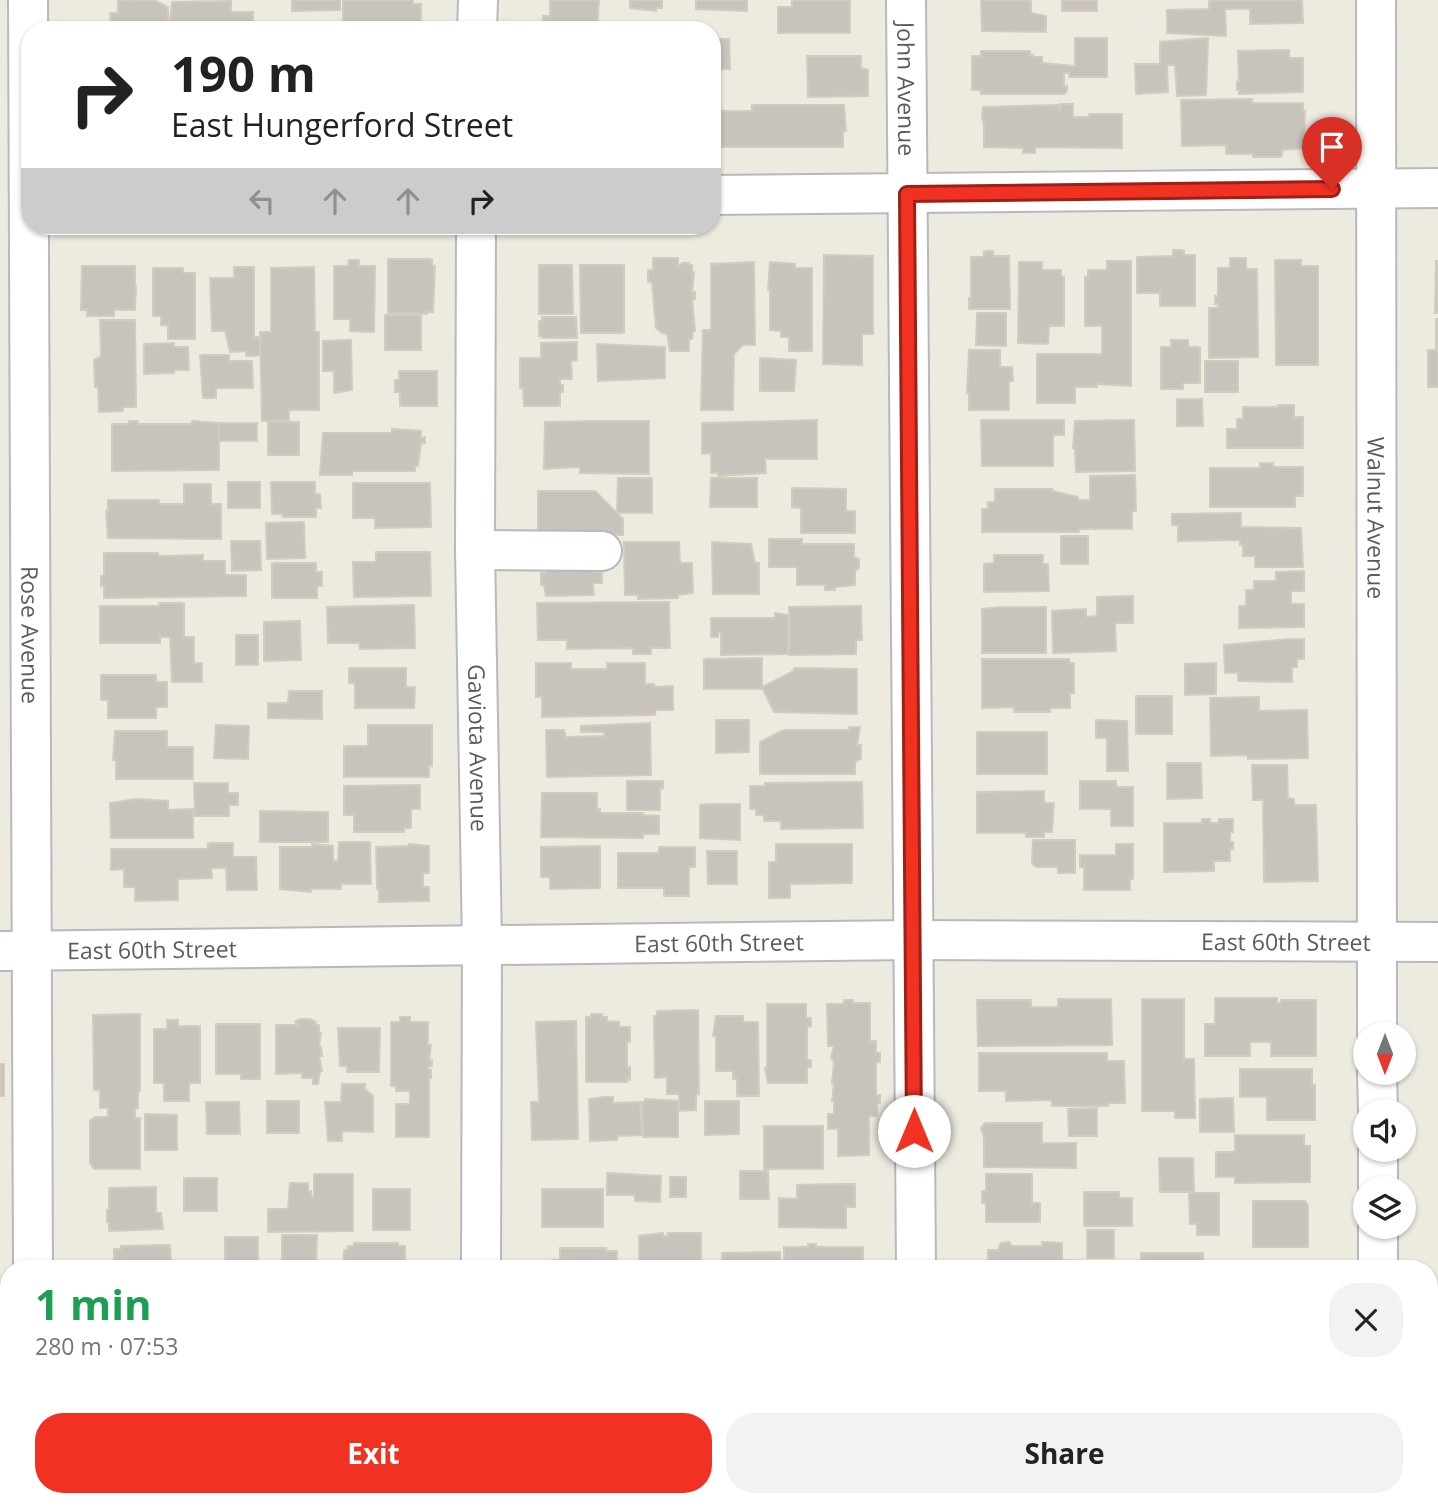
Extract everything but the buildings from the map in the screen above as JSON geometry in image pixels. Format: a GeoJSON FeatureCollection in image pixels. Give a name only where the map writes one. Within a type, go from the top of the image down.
{"type":"FeatureCollection","features":[{"type":"Feature","properties":{"kind":"street","name":"Rose Avenue"},"geometry":{"type":"LineString","coordinates":[[29,0],[29,21]]}},
{"type":"Feature","properties":{"kind":"street"},"geometry":{"type":"LineString","coordinates":[[477,21],[478,0]]}},
{"type":"Feature","properties":{"kind":"street","name":"John Avenue"},"geometry":{"type":"LineString","coordinates":[[906,0],[916,1260]]}},
{"type":"Feature","properties":{"kind":"street","name":"Walnut Avenue"},"geometry":{"type":"LineString","coordinates":[[1376,0],[1377,1022]]}},
{"type":"Feature","properties":{"kind":"street"},"geometry":{"type":"LineString","coordinates":[[721,194],[1438,188]]}},
{"type":"Feature","properties":{"kind":"street"},"geometry":{"type":"LineString","coordinates":[[0,195],[21,194]]}},
{"type":"Feature","properties":{"kind":"street","name":"Rose Avenue"},"geometry":{"type":"LineString","coordinates":[[28,235],[16,951],[33,1260]]}},
{"type":"Feature","properties":{"kind":"street","name":"Gaviota Avenue"},"geometry":{"type":"LineString","coordinates":[[476,235],[475,550],[482,944],[481,1260]]}},
{"type":"Feature","properties":{"kind":"street"},"geometry":{"type":"LineString","coordinates":[[475,550],[602,551]]}},
{"type":"Feature","properties":{"kind":"street","name":"East 60th Street"},"geometry":{"type":"LineString","coordinates":[[16,951],[913,940],[1438,942]]}},
{"type":"Feature","properties":{"kind":"street"},"geometry":{"type":"LineString","coordinates":[[1378,1239],[1378,1260]]}},
{"type":"Feature","properties":{"kind":"route"},"geometry":{"type":"LineString","coordinates":[[914,1131],[907,194],[1332,189]]}}]}
